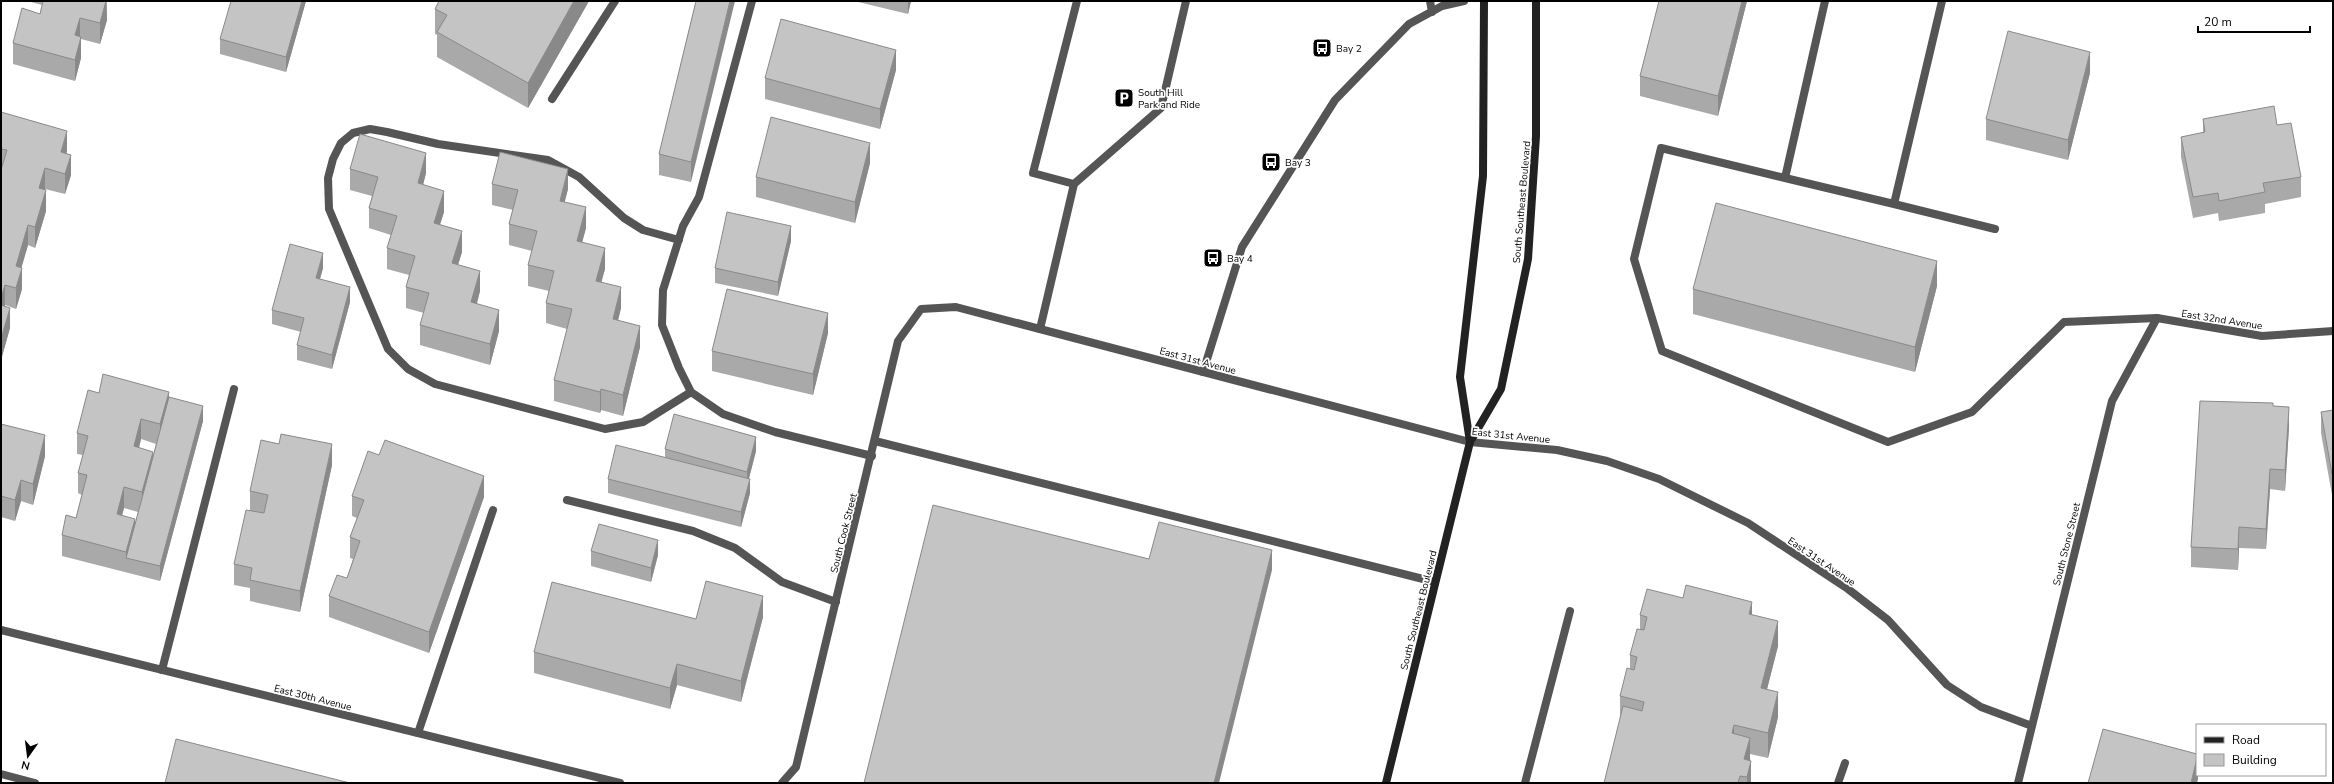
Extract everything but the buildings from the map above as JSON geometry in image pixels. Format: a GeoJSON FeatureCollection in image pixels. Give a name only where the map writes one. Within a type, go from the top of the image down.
{"type":"FeatureCollection","features":[{"type":"Feature","properties":{"kind":"main road","name":"South Southeast Boulevard"},"geometry":{"type":"LineString","coordinates":[[1470,442],[1460,377],[1483,176],[1484,1]]}},
{"type":"Feature","properties":{"kind":"main road","name":"South Southeast Boulevard"},"geometry":{"type":"LineString","coordinates":[[1386,783],[1470,442],[1501,389],[1528,259],[1536,136],[1536,1]]}},
{"type":"Feature","properties":{"kind":"street"},"geometry":{"type":"LineString","coordinates":[[552,99],[615,1]]}},
{"type":"Feature","properties":{"kind":"street"},"geometry":{"type":"LineString","coordinates":[[752,1],[699,197],[683,226],[664,290],[662,325],[679,368],[691,392],[723,414],[775,432],[872,456]]}},
{"type":"Feature","properties":{"kind":"street"},"geometry":{"type":"LineString","coordinates":[[1074,184],[1033,173],[1077,1]]}},
{"type":"Feature","properties":{"kind":"street"},"geometry":{"type":"LineString","coordinates":[[1040,329],[1074,184],[1161,108],[1186,1]]}},
{"type":"Feature","properties":{"kind":"street"},"geometry":{"type":"LineString","coordinates":[[1430,1],[1432,12]]}},
{"type":"Feature","properties":{"kind":"street"},"geometry":{"type":"LineString","coordinates":[[1203,372],[1242,247],[1334,100],[1409,24],[1442,6],[1464,1]]}},
{"type":"Feature","properties":{"kind":"street"},"geometry":{"type":"LineString","coordinates":[[1825,1],[1785,178],[1995,229]]}},
{"type":"Feature","properties":{"kind":"street"},"geometry":{"type":"LineString","coordinates":[[1894,204],[1942,1]]}},
{"type":"Feature","properties":{"kind":"street"},"geometry":{"type":"LineString","coordinates":[[679,240],[644,230],[624,218],[579,177],[548,160],[438,144],[370,129],[352,133],[341,143],[333,159],[328,178],[329,210],[388,349],[408,369],[435,384],[605,429],[643,422],[691,392]]}},
{"type":"Feature","properties":{"kind":"street","name":"East 32nd Avenue"},"geometry":{"type":"LineString","coordinates":[[1785,178],[1661,148],[1634,259],[1662,351],[1888,442],[1972,412],[2064,322],[2157,318],[2262,336],[2333,331]]}},
{"type":"Feature","properties":{"kind":"street","name":"East 31st Avenue"},"geometry":{"type":"LineString","coordinates":[[921,309],[956,307],[1470,442],[1557,450],[1607,461],[1659,479],[1748,523],[1848,589],[1888,620],[1947,685],[1981,707],[2032,726]]}},
{"type":"Feature","properties":{"kind":"street","name":"South Cook Street"},"geometry":{"type":"LineString","coordinates":[[782,783],[796,767],[872,456],[898,341],[921,309]]}},
{"type":"Feature","properties":{"kind":"street","name":"South Stone Street"},"geometry":{"type":"LineString","coordinates":[[2018,783],[2112,401],[2157,318]]}},
{"type":"Feature","properties":{"kind":"street"},"geometry":{"type":"LineString","coordinates":[[162,670],[234,389]]}},
{"type":"Feature","properties":{"kind":"street"},"geometry":{"type":"LineString","coordinates":[[875,441],[1435,582]]}},
{"type":"Feature","properties":{"kind":"street"},"geometry":{"type":"LineString","coordinates":[[567,500],[693,531],[735,548],[782,582],[836,602]]}},
{"type":"Feature","properties":{"kind":"street"},"geometry":{"type":"LineString","coordinates":[[418,733],[493,510]]}},
{"type":"Feature","properties":{"kind":"street"},"geometry":{"type":"LineString","coordinates":[[1525,783],[1570,611]]}},
{"type":"Feature","properties":{"kind":"street","name":"East 30th Avenue"},"geometry":{"type":"LineString","coordinates":[[1,630],[620,783]]}},
{"type":"Feature","properties":{"kind":"street"},"geometry":{"type":"LineString","coordinates":[[1838,783],[1845,763]]}},
{"type":"Feature","properties":{"kind":"street"},"geometry":{"type":"LineString","coordinates":[[1,774],[35,783]]}},
{"type":"Feature","properties":{"kind":"place","name":"Bay 2"},"geometry":{"type":"Point","coordinates":[1322,48]}},
{"type":"Feature","properties":{"kind":"place","name":"South Hill Park and Ride"},"geometry":{"type":"Point","coordinates":[1124,98]}},
{"type":"Feature","properties":{"kind":"place","name":"Bay 3"},"geometry":{"type":"Point","coordinates":[1271,162]}},
{"type":"Feature","properties":{"kind":"place","name":"Bay 4"},"geometry":{"type":"Point","coordinates":[1213,258]}}]}
